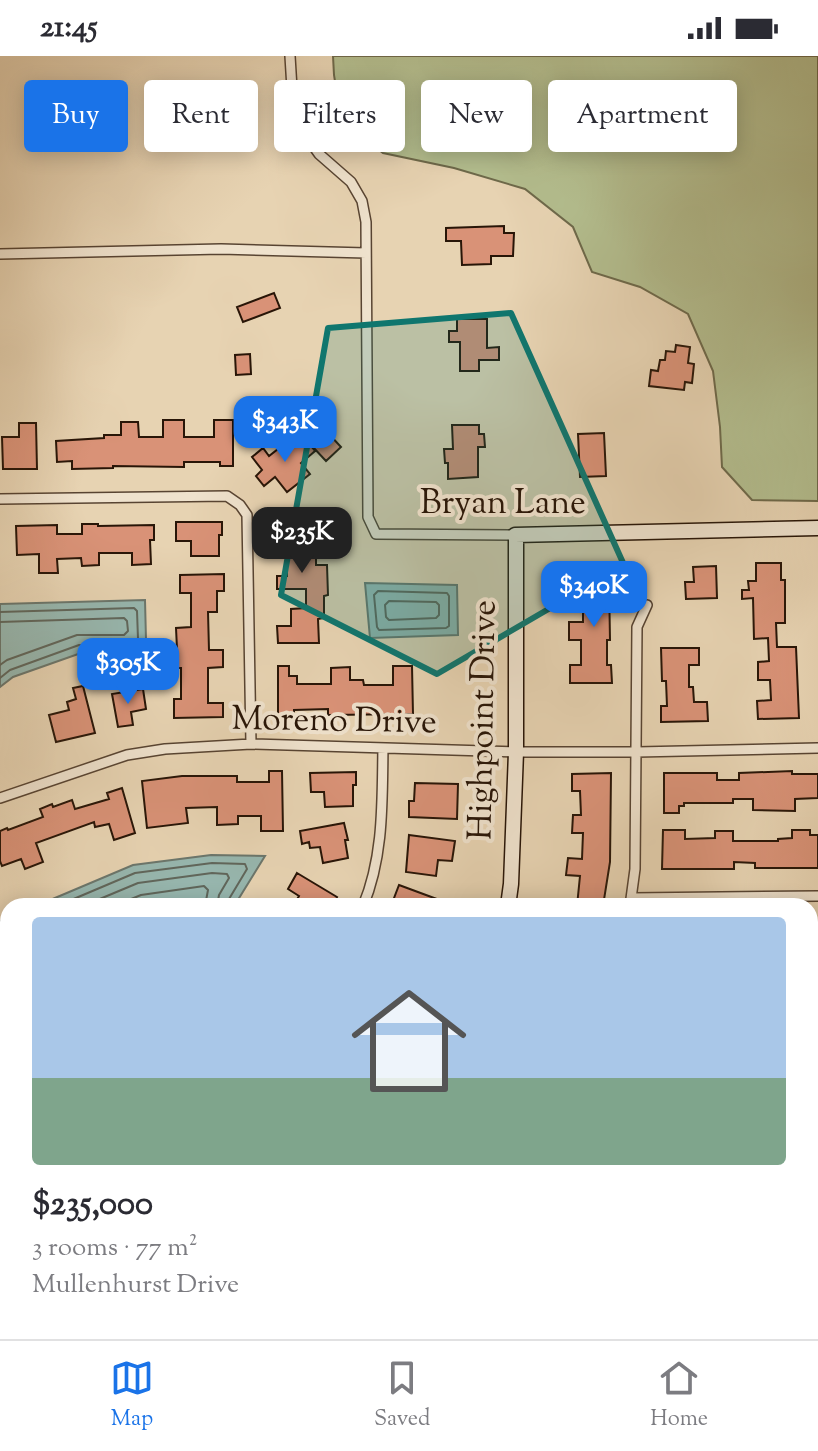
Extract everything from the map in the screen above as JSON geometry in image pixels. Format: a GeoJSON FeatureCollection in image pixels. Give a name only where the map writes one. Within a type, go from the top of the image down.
{"type":"FeatureCollection","features":[{"type":"Feature","properties":{"kind":"street","name":"Bryan Lane"},"geometry":{"type":"LineString","coordinates":[[290,56],[297,123],[319,154],[351,182],[362,201],[366,222],[368,517],[376,534],[515,535],[818,528]]}},
{"type":"Feature","properties":{"kind":"street"},"geometry":{"type":"LineString","coordinates":[[0,254],[221,249],[366,253]]}},
{"type":"Feature","properties":{"kind":"street"},"geometry":{"type":"LineString","coordinates":[[0,499],[227,496],[240,505],[247,515],[251,744]]}},
{"type":"Feature","properties":{"kind":"street","name":"Highpoint Drive"},"geometry":{"type":"LineString","coordinates":[[509,898],[516,752],[515,535]]}},
{"type":"Feature","properties":{"kind":"street"},"geometry":{"type":"LineString","coordinates":[[632,898],[637,627],[647,605]]}},
{"type":"Feature","properties":{"kind":"street","name":"Moreno Drive"},"geometry":{"type":"LineString","coordinates":[[0,798],[127,755],[165,749],[251,744],[516,752],[818,748]]}},
{"type":"Feature","properties":{"kind":"street"},"geometry":{"type":"LineString","coordinates":[[366,898],[375,872],[381,828],[383,748]]}},
{"type":"Feature","properties":{"kind":"street"},"geometry":{"type":"LineString","coordinates":[[756,898],[818,896]]}},
{"type":"Feature","properties":{"kind":"highlighted area"},"geometry":{"type":"Polygon","coordinates":[[[511,313],[624,565],[437,674],[281,595],[328,328],[511,313]]]}},
{"type":"Feature","properties":{"kind":"green space"},"geometry":{"type":"Polygon","coordinates":[[[333,56],[818,56],[818,501],[752,500],[722,467],[713,371],[688,314],[640,287],[592,272],[573,227],[525,189],[454,168],[383,153],[405,152],[405,80],[335,80],[333,56]]]}},
{"type":"Feature","properties":{"kind":"water"},"geometry":{"type":"Polygon","coordinates":[[[365,583],[457,585],[458,635],[370,638],[365,583]]]}},
{"type":"Feature","properties":{"kind":"water"},"geometry":{"type":"Polygon","coordinates":[[[145,600],[144,653],[81,653],[13,677],[0,687],[0,604],[145,600]]]}},
{"type":"Feature","properties":{"kind":"water"},"geometry":{"type":"Polygon","coordinates":[[[211,855],[265,856],[239,898],[55,898],[133,865],[211,855]]]}},
{"type":"Feature","properties":{"kind":"building"},"geometry":{"type":"Polygon","coordinates":[[[504,226],[504,233],[514,233],[513,256],[491,256],[491,264],[462,265],[461,241],[446,241],[446,228],[504,226]]]}},
{"type":"Feature","properties":{"kind":"building"},"geometry":{"type":"Polygon","coordinates":[[[274,293],[280,308],[243,322],[237,307],[274,293]]]}},
{"type":"Feature","properties":{"kind":"building"},"geometry":{"type":"Polygon","coordinates":[[[457,319],[487,319],[487,348],[499,347],[499,360],[479,360],[479,371],[460,371],[460,342],[449,342],[449,331],[457,331],[457,319]]]}},
{"type":"Feature","properties":{"kind":"building"},"geometry":{"type":"Polygon","coordinates":[[[676,345],[690,347],[688,363],[694,364],[692,383],[685,382],[684,390],[649,386],[651,370],[658,371],[660,360],[665,360],[666,351],[675,352],[676,345]]]}},
{"type":"Feature","properties":{"kind":"building"},"geometry":{"type":"Polygon","coordinates":[[[250,354],[251,374],[236,375],[235,355],[250,354]]]}},
{"type":"Feature","properties":{"kind":"building"},"geometry":{"type":"Polygon","coordinates":[[[163,420],[184,420],[184,437],[214,437],[214,420],[233,420],[233,466],[220,466],[220,462],[184,462],[184,467],[72,469],[72,461],[57,462],[56,441],[121,435],[121,422],[138,422],[139,437],[163,437],[163,420]]]}},
{"type":"Feature","properties":{"kind":"building"},"geometry":{"type":"Polygon","coordinates":[[[19,423],[36,423],[37,469],[3,469],[2,437],[19,437],[19,423]]]}},
{"type":"Feature","properties":{"kind":"building"},"geometry":{"type":"Polygon","coordinates":[[[452,425],[479,425],[479,434],[484,434],[485,447],[478,447],[478,477],[448,479],[444,449],[453,449],[452,425]]]}},
{"type":"Feature","properties":{"kind":"building"},"geometry":{"type":"Polygon","coordinates":[[[327,432],[341,447],[326,461],[312,446],[327,432]]]}},
{"type":"Feature","properties":{"kind":"building"},"geometry":{"type":"Polygon","coordinates":[[[604,433],[606,476],[580,477],[578,434],[604,433]]]}},
{"type":"Feature","properties":{"kind":"building"},"geometry":{"type":"Polygon","coordinates":[[[303,436],[315,451],[301,463],[310,474],[287,492],[275,477],[264,486],[256,476],[262,470],[252,457],[263,448],[269,456],[292,438],[295,442],[303,436]]]}},
{"type":"Feature","properties":{"kind":"building"},"geometry":{"type":"Polygon","coordinates":[[[322,509],[323,524],[314,524],[314,529],[308,529],[308,557],[316,557],[316,565],[327,565],[328,595],[324,596],[324,618],[318,619],[319,643],[278,643],[277,626],[291,626],[291,609],[306,608],[306,589],[277,589],[277,576],[287,576],[286,547],[279,547],[278,510],[322,509]]]}},
{"type":"Feature","properties":{"kind":"building"},"geometry":{"type":"Polygon","coordinates":[[[176,522],[222,522],[219,556],[191,556],[191,541],[176,541],[176,522]]]}},
{"type":"Feature","properties":{"kind":"building"},"geometry":{"type":"Polygon","coordinates":[[[82,524],[154,525],[154,540],[150,540],[151,564],[132,565],[132,553],[99,553],[99,565],[82,566],[81,558],[57,559],[58,573],[39,573],[39,554],[17,555],[16,526],[57,525],[57,534],[82,534],[82,524]]]}},
{"type":"Feature","properties":{"kind":"building"},"geometry":{"type":"Polygon","coordinates":[[[756,563],[781,563],[781,580],[785,580],[785,623],[776,623],[777,647],[796,647],[799,718],[758,719],[757,701],[771,700],[770,680],[758,680],[758,662],[769,661],[768,638],[754,639],[753,598],[742,599],[742,590],[749,590],[748,581],[756,581],[756,563]]]}},
{"type":"Feature","properties":{"kind":"building"},"geometry":{"type":"Polygon","coordinates":[[[616,564],[617,581],[609,581],[610,640],[607,640],[607,665],[611,665],[612,683],[570,683],[570,665],[581,665],[581,640],[569,640],[569,622],[583,622],[583,608],[589,608],[587,565],[616,564]]]}},
{"type":"Feature","properties":{"kind":"building"},"geometry":{"type":"Polygon","coordinates":[[[716,566],[717,598],[686,599],[685,582],[694,582],[693,567],[716,566]]]}},
{"type":"Feature","properties":{"kind":"building"},"geometry":{"type":"Polygon","coordinates":[[[224,574],[224,591],[217,591],[217,612],[208,612],[209,650],[223,650],[223,667],[208,668],[208,703],[223,703],[223,717],[174,718],[174,699],[181,699],[181,668],[168,668],[168,649],[177,649],[176,628],[191,627],[191,593],[180,593],[180,575],[224,574]]]}},
{"type":"Feature","properties":{"kind":"building"},"geometry":{"type":"Polygon","coordinates":[[[661,648],[699,648],[699,665],[689,665],[689,687],[693,687],[694,702],[707,702],[708,721],[661,722],[661,706],[667,706],[666,681],[662,681],[661,648]]]}},
{"type":"Feature","properties":{"kind":"building"},"geometry":{"type":"Polygon","coordinates":[[[278,666],[289,666],[289,676],[297,676],[297,684],[331,684],[331,668],[350,667],[350,680],[363,680],[364,685],[393,685],[393,666],[412,666],[413,714],[328,715],[328,709],[294,710],[294,716],[278,716],[278,666]]]}},
{"type":"Feature","properties":{"kind":"building"},"geometry":{"type":"Polygon","coordinates":[[[83,686],[95,733],[56,742],[49,715],[69,710],[67,702],[76,699],[73,688],[83,686]]]}},
{"type":"Feature","properties":{"kind":"building"},"geometry":{"type":"Polygon","coordinates":[[[143,689],[146,709],[131,712],[133,725],[118,727],[112,694],[143,689]]]}},
{"type":"Feature","properties":{"kind":"building"},"geometry":{"type":"Polygon","coordinates":[[[269,771],[282,771],[283,831],[261,831],[261,816],[238,816],[238,824],[217,825],[217,807],[186,808],[188,823],[147,828],[142,781],[182,776],[237,776],[237,782],[269,782],[269,771]]]}},
{"type":"Feature","properties":{"kind":"building"},"geometry":{"type":"Polygon","coordinates":[[[792,771],[792,774],[818,774],[818,798],[795,799],[795,811],[753,810],[753,799],[733,799],[733,803],[684,803],[684,806],[679,806],[679,813],[664,813],[664,773],[717,773],[717,780],[739,780],[739,773],[792,771]]]}},
{"type":"Feature","properties":{"kind":"building"},"geometry":{"type":"Polygon","coordinates":[[[356,772],[353,806],[325,807],[324,792],[311,792],[310,773],[356,772]]]}},
{"type":"Feature","properties":{"kind":"building"},"geometry":{"type":"Polygon","coordinates":[[[611,773],[610,862],[604,898],[578,898],[580,876],[566,875],[568,858],[582,859],[583,833],[572,833],[573,815],[581,815],[580,791],[572,791],[572,774],[611,773]]]}},
{"type":"Feature","properties":{"kind":"building"},"geometry":{"type":"Polygon","coordinates":[[[415,783],[458,784],[457,819],[409,817],[409,801],[414,801],[415,783]]]}},
{"type":"Feature","properties":{"kind":"building"},"geometry":{"type":"Polygon","coordinates":[[[122,788],[135,833],[114,840],[109,824],[95,827],[94,822],[36,843],[43,862],[25,869],[21,859],[2,866],[0,831],[43,817],[40,809],[52,804],[53,807],[72,800],[75,809],[109,799],[107,793],[122,788]]]}},
{"type":"Feature","properties":{"kind":"building"},"geometry":{"type":"Polygon","coordinates":[[[344,823],[348,858],[323,863],[320,847],[310,848],[309,842],[302,844],[300,831],[344,823]]]}},
{"type":"Feature","properties":{"kind":"building"},"geometry":{"type":"Polygon","coordinates":[[[663,830],[685,830],[685,839],[715,838],[715,831],[733,831],[733,841],[778,841],[792,838],[792,830],[810,830],[810,835],[818,835],[818,868],[755,868],[755,863],[734,862],[734,869],[662,869],[663,830]]]}},
{"type":"Feature","properties":{"kind":"building"},"geometry":{"type":"Polygon","coordinates":[[[409,835],[455,841],[452,861],[438,860],[436,876],[406,872],[409,835]]]}},
{"type":"Feature","properties":{"kind":"building"},"geometry":{"type":"Polygon","coordinates":[[[297,873],[337,897],[298,898],[288,889],[297,873]]]}},
{"type":"Feature","properties":{"kind":"building"},"geometry":{"type":"Polygon","coordinates":[[[399,885],[434,898],[394,898],[399,885]]]}}]}
